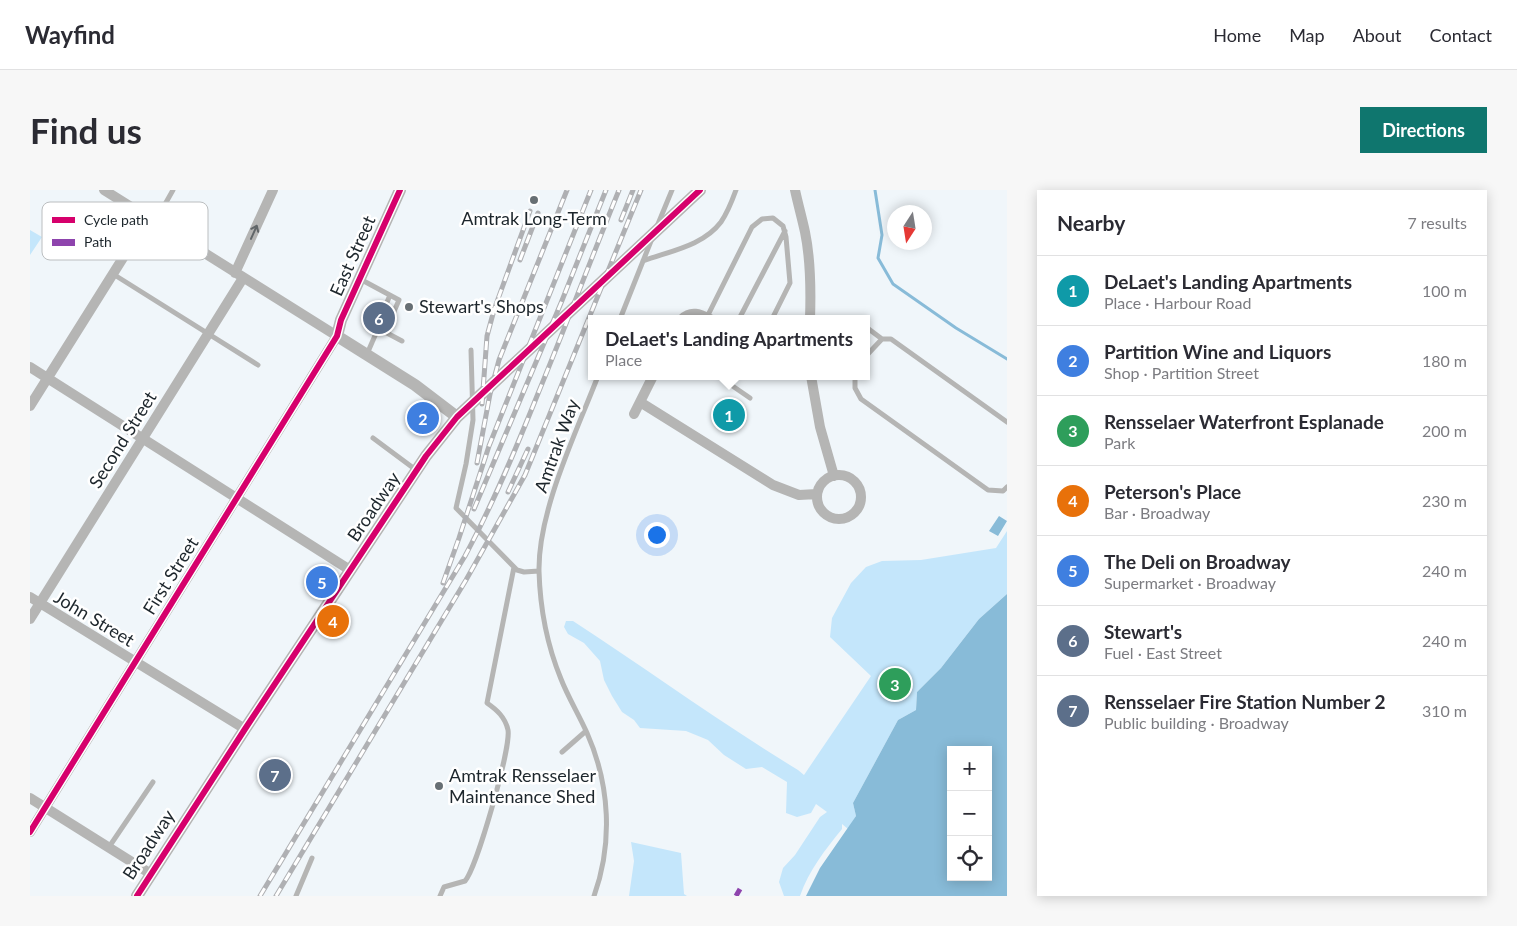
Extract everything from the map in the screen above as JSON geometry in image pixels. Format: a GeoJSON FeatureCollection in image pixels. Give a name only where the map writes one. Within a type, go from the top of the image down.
{"type":"FeatureCollection","features":[{"type":"Feature","properties":{"kind":"street"},"geometry":{"type":"LineString","coordinates":[[104,190],[123,202]]}},
{"type":"Feature","properties":{"kind":"street","name":"Second Street"},"geometry":{"type":"LineString","coordinates":[[30,619],[208,334],[239,276],[273,190]]}},
{"type":"Feature","properties":{"kind":"street","name":"East Street"},"geometry":{"type":"LineString","coordinates":[[337,336],[341,320],[400,190]]}},
{"type":"Feature","properties":{"kind":"street"},"geometry":{"type":"LineString","coordinates":[[794,190],[805,231],[808,253],[810,315]]}},
{"type":"Feature","properties":{"kind":"street","name":"Broadway"},"geometry":{"type":"LineString","coordinates":[[137,896],[245,729],[440,436],[457,417],[696,194]]}},
{"type":"Feature","properties":{"kind":"street"},"geometry":{"type":"LineString","coordinates":[[208,256],[415,385],[457,417]]}},
{"type":"Feature","properties":{"kind":"street"},"geometry":{"type":"LineString","coordinates":[[30,406],[123,260]]}},
{"type":"Feature","properties":{"kind":"street"},"geometry":{"type":"LineString","coordinates":[[689,315],[692,313],[701,315]]}},
{"type":"Feature","properties":{"kind":"street","name":"First Street"},"geometry":{"type":"LineString","coordinates":[[30,832],[337,336]]}},
{"type":"Feature","properties":{"kind":"street"},"geometry":{"type":"LineString","coordinates":[[30,367],[350,570]]}},
{"type":"Feature","properties":{"kind":"street"},"geometry":{"type":"LineString","coordinates":[[634,414],[651,380]]}},
{"type":"Feature","properties":{"kind":"street"},"geometry":{"type":"LineString","coordinates":[[813,380],[820,427],[834,476]]}},
{"type":"Feature","properties":{"kind":"street"},"geometry":{"type":"LineString","coordinates":[[640,402],[773,485],[799,495],[817,494]]}},
{"type":"Feature","properties":{"kind":"street"},"geometry":{"type":"LineString","coordinates":[[834,476],[851,478],[858,486],[861,497],[859,508],[856,512],[843,519],[833,519],[819,507],[817,494],[822,483],[834,476]]}},
{"type":"Feature","properties":{"kind":"street","name":"John Street"},"geometry":{"type":"LineString","coordinates":[[30,597],[245,729]]}},
{"type":"Feature","properties":{"kind":"street"},"geometry":{"type":"LineString","coordinates":[[30,798],[151,874]]}},
{"type":"Feature","properties":{"kind":"lane"},"geometry":{"type":"LineString","coordinates":[[165,202],[173,190]]}},
{"type":"Feature","properties":{"kind":"lane"},"geometry":{"type":"LineString","coordinates":[[622,315],[672,190]]}},
{"type":"Feature","properties":{"kind":"lane"},"geometry":{"type":"LineString","coordinates":[[643,261],[691,244],[708,235],[725,216],[736,190]]}},
{"type":"Feature","properties":{"kind":"lane"},"geometry":{"type":"LineString","coordinates":[[710,315],[755,224],[762,219],[769,218],[777,220],[785,230],[788,244],[790,283],[774,315]]}},
{"type":"Feature","properties":{"kind":"lane"},"geometry":{"type":"LineString","coordinates":[[741,315],[785,230]]}},
{"type":"Feature","properties":{"kind":"lane"},"geometry":{"type":"LineString","coordinates":[[113,274],[258,365]]}},
{"type":"Feature","properties":{"kind":"lane"},"geometry":{"type":"LineString","coordinates":[[359,279],[399,300],[385,332]]}},
{"type":"Feature","properties":{"kind":"lane"},"geometry":{"type":"LineString","coordinates":[[383,312],[390,295]]}},
{"type":"Feature","properties":{"kind":"lane"},"geometry":{"type":"LineString","coordinates":[[367,354],[377,332],[378,324]]}},
{"type":"Feature","properties":{"kind":"lane"},"geometry":{"type":"LineString","coordinates":[[870,330],[882,339],[891,339],[1007,422]]}},
{"type":"Feature","properties":{"kind":"lane"},"geometry":{"type":"LineString","coordinates":[[377,332],[385,332],[402,341]]}},
{"type":"Feature","properties":{"kind":"lane"},"geometry":{"type":"LineString","coordinates":[[870,352],[882,339]]}},
{"type":"Feature","properties":{"kind":"lane"},"geometry":{"type":"LineString","coordinates":[[471,350],[473,420],[456,508],[514,567],[524,572],[539,571]]}},
{"type":"Feature","properties":{"kind":"lane","name":"Amtrak Way"},"geometry":{"type":"LineString","coordinates":[[594,896],[604,861],[606,840],[607,814],[601,776],[586,731],[567,694],[552,653],[542,608],[539,571],[540,546],[544,525],[555,487],[596,380]]}},
{"type":"Feature","properties":{"kind":"lane"},"geometry":{"type":"LineString","coordinates":[[724,380],[750,398]]}},
{"type":"Feature","properties":{"kind":"lane"},"geometry":{"type":"LineString","coordinates":[[855,380],[855,388],[861,400],[988,490],[1003,492],[1007,488]]}},
{"type":"Feature","properties":{"kind":"lane"},"geometry":{"type":"LineString","coordinates":[[373,438],[417,470]]}},
{"type":"Feature","properties":{"kind":"lane"},"geometry":{"type":"LineString","coordinates":[[440,896],[444,887],[465,881],[473,868],[491,810],[505,751],[508,737],[507,727],[499,711],[487,703],[514,567]]}},
{"type":"Feature","properties":{"kind":"lane"},"geometry":{"type":"LineString","coordinates":[[562,752],[586,731]]}},
{"type":"Feature","properties":{"kind":"lane"},"geometry":{"type":"LineString","coordinates":[[109,847],[153,782]]}},
{"type":"Feature","properties":{"kind":"lane"},"geometry":{"type":"LineString","coordinates":[[296,896],[312,858]]}},
{"type":"Feature","properties":{"kind":"shaded area"},"geometry":{"type":"Polygon","coordinates":[[[30,230],[42,237],[30,255],[30,230]]]}},
{"type":"Feature","properties":{"kind":"shaded area"},"geometry":{"type":"Polygon","coordinates":[[[999,516],[1007,521],[998,536],[989,531],[999,516]]]}},
{"type":"Feature","properties":{"kind":"shaded area"},"geometry":{"type":"Polygon","coordinates":[[[1007,531],[1007,594],[979,619],[941,668],[917,692],[916,710],[898,720],[853,803],[856,816],[848,829],[842,824],[842,829],[813,869],[800,896],[784,896],[779,882],[783,868],[795,855],[820,817],[827,812],[816,804],[811,813],[797,817],[786,813],[787,782],[762,767],[746,769],[724,755],[708,740],[686,731],[640,728],[634,720],[622,712],[612,696],[604,680],[600,661],[584,643],[568,634],[564,627],[566,621],[573,621],[804,775],[871,676],[830,637],[832,618],[851,583],[866,567],[882,561],[921,560],[996,548],[1007,531]]]}},
{"type":"Feature","properties":{"kind":"shaded area"},"geometry":{"type":"Polygon","coordinates":[[[1007,594],[1007,896],[806,896],[820,868],[856,816],[853,803],[898,720],[916,710],[917,692],[941,668],[979,619],[1007,594]]]}},
{"type":"Feature","properties":{"kind":"shaded area"},"geometry":{"type":"Polygon","coordinates":[[[631,842],[681,853],[684,894],[687,896],[629,896],[634,861],[631,842]]]}},
{"type":"Feature","properties":{"kind":"waterway"},"geometry":{"type":"LineString","coordinates":[[875,190],[882,235],[878,258],[893,284],[956,328],[1007,359]]}},
{"type":"Feature","properties":{"kind":"railway"},"geometry":{"type":"LineString","coordinates":[[477,463],[490,394],[499,360],[567,190]]}},
{"type":"Feature","properties":{"kind":"railway"},"geometry":{"type":"LineString","coordinates":[[443,583],[489,446],[591,190]]}},
{"type":"Feature","properties":{"kind":"railway"},"geometry":{"type":"LineString","coordinates":[[474,509],[561,303],[606,190]]}},
{"type":"Feature","properties":{"kind":"railway"},"geometry":{"type":"LineString","coordinates":[[260,896],[465,556],[494,497],[520,437],[619,190]]}},
{"type":"Feature","properties":{"kind":"railway"},"geometry":{"type":"LineString","coordinates":[[621,220],[633,190]]}},
{"type":"Feature","properties":{"kind":"railway"},"geometry":{"type":"LineString","coordinates":[[590,315],[641,190]]}},
{"type":"Feature","properties":{"kind":"railway"},"geometry":{"type":"LineString","coordinates":[[482,404],[487,336],[494,310],[530,211]]}},
{"type":"Feature","properties":{"kind":"railway"},"geometry":{"type":"LineString","coordinates":[[520,260],[538,213]]}},
{"type":"Feature","properties":{"kind":"railway"},"geometry":{"type":"LineString","coordinates":[[276,896],[466,580],[525,475],[588,320]]}},
{"type":"Feature","properties":{"kind":"railway"},"geometry":{"type":"LineString","coordinates":[[508,492],[528,449]]}},
{"type":"Feature","properties":{"kind":"marked path"},"geometry":{"type":"LineString","coordinates":[[736,896],[740,889]]}},
{"type":"Feature","properties":{"kind":"cycle path"},"geometry":{"type":"LineString","coordinates":[[30,832],[337,336],[341,320],[400,190]]}},
{"type":"Feature","properties":{"kind":"cycle path"},"geometry":{"type":"LineString","coordinates":[[137,896],[426,456],[457,417],[700,190]]}},
{"type":"Feature","properties":{"kind":"place","name":"Amtrak Long-Term"},"geometry":{"type":"Point","coordinates":[534,200]}},
{"type":"Feature","properties":{"kind":"place","name":"Stewart's Shops"},"geometry":{"type":"Point","coordinates":[409,307]}},
{"type":"Feature","properties":{"kind":"place","name":"Stewart's"},"geometry":{"type":"Point","coordinates":[379,318]}},
{"type":"Feature","properties":{"kind":"place","name":"DeLaet's Landing Apartments"},"geometry":{"type":"Point","coordinates":[729,415]}},
{"type":"Feature","properties":{"kind":"place","name":"Partition Wine and Liquors"},"geometry":{"type":"Point","coordinates":[423,418]}},
{"type":"Feature","properties":{"kind":"place","name":"The Deli on Broadway"},"geometry":{"type":"Point","coordinates":[322,582]}},
{"type":"Feature","properties":{"kind":"place","name":"Peterson's Place"},"geometry":{"type":"Point","coordinates":[333,621]}},
{"type":"Feature","properties":{"kind":"place","name":"Rensselaer Waterfront Esplanade"},"geometry":{"type":"Point","coordinates":[895,684]}},
{"type":"Feature","properties":{"kind":"place","name":"Rensselaer Fire Station Number 2"},"geometry":{"type":"Point","coordinates":[275,775]}},
{"type":"Feature","properties":{"kind":"place","name":"Amtrak Rensselaer Maintenance Shed"},"geometry":{"type":"Point","coordinates":[439,786]}}]}
